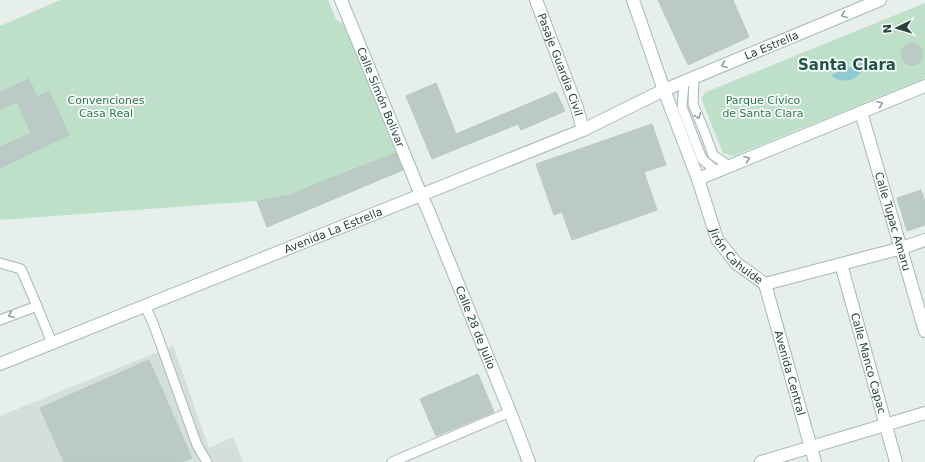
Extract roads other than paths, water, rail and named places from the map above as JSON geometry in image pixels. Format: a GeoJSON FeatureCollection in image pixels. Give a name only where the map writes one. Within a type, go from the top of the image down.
{"type":"FeatureCollection","features":[{"type":"Feature","properties":{"kind":"street","name":"Calle Simón Bolívar"},"geometry":{"type":"LineString","coordinates":[[341,0],[421,195]]}},
{"type":"Feature","properties":{"kind":"street","name":"Pasaje Guardia Civil"},"geometry":{"type":"LineString","coordinates":[[536,0],[577,108],[583,130]]}},
{"type":"Feature","properties":{"kind":"street","name":"Jirón Cahuide"},"geometry":{"type":"LineString","coordinates":[[633,0],[664,90],[698,179],[717,239],[736,263],[765,284],[902,248],[925,240]]}},
{"type":"Feature","properties":{"kind":"street","name":"La Estrella"},"geometry":{"type":"LineString","coordinates":[[664,90],[880,0]]}},
{"type":"Feature","properties":{"kind":"street"},"geometry":{"type":"LineString","coordinates":[[698,179],[925,86]]}},
{"type":"Feature","properties":{"kind":"street","name":"Avenida La Estrella"},"geometry":{"type":"LineString","coordinates":[[0,364],[583,130],[664,90]]}},
{"type":"Feature","properties":{"kind":"street","name":"Calle Tupac Amaru"},"geometry":{"type":"LineString","coordinates":[[861,112],[902,248],[925,331]]}},
{"type":"Feature","properties":{"kind":"street","name":"Calle 28 de Julio"},"geometry":{"type":"LineString","coordinates":[[421,195],[529,462]]}},
{"type":"Feature","properties":{"kind":"street","name":"Calle Manco Capac"},"geometry":{"type":"LineString","coordinates":[[842,264],[896,462]]}},
{"type":"Feature","properties":{"kind":"street","name":"Avenida Central"},"geometry":{"type":"LineString","coordinates":[[765,284],[812,446],[815,462]]}},
{"type":"Feature","properties":{"kind":"street"},"geometry":{"type":"LineString","coordinates":[[761,462],[925,413]]}},
{"type":"Feature","properties":{"kind":"lane"},"geometry":{"type":"LineString","coordinates":[[689,80],[693,104],[713,155],[729,166]]}},
{"type":"Feature","properties":{"kind":"lane"},"geometry":{"type":"LineString","coordinates":[[689,80],[682,107],[702,159],[716,172]]}},
{"type":"Feature","properties":{"kind":"lane"},"geometry":{"type":"LineString","coordinates":[[0,263],[21,269],[52,343]]}},
{"type":"Feature","properties":{"kind":"lane"},"geometry":{"type":"LineString","coordinates":[[0,320],[37,306]]}},
{"type":"Feature","properties":{"kind":"lane"},"geometry":{"type":"LineString","coordinates":[[145,306],[153,322],[197,445],[207,462]]}},
{"type":"Feature","properties":{"kind":"lane"},"geometry":{"type":"LineString","coordinates":[[392,462],[510,412]]}},
{"type":"Feature","properties":{"kind":"water"},"geometry":{"type":"Polygon","coordinates":[[[865,61],[861,72],[852,79],[841,80],[836,79],[831,75],[865,61]]]}},
{"type":"Feature","properties":{"kind":"district","name":"Santa Clara"},"geometry":{"type":"Point","coordinates":[847,65]}},
{"type":"Feature","properties":{"kind":"park label","name":"Convenciones Casa Real"},"geometry":{"type":"Point","coordinates":[106,106]}},
{"type":"Feature","properties":{"kind":"park label","name":"Parque Cívico de Santa Clara"},"geometry":{"type":"Point","coordinates":[763,106]}}]}
